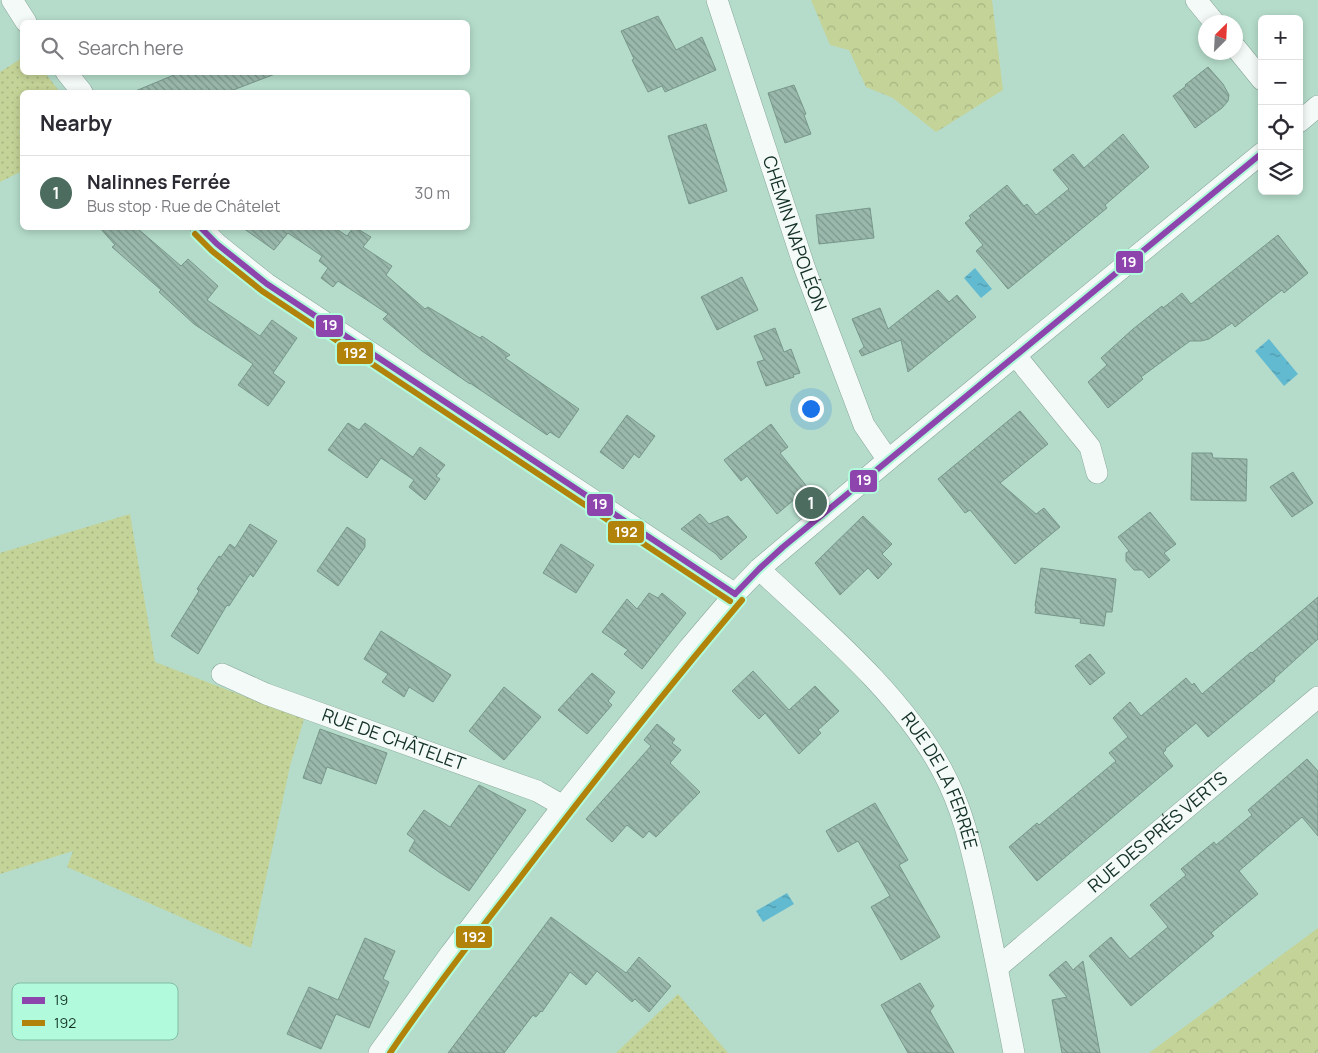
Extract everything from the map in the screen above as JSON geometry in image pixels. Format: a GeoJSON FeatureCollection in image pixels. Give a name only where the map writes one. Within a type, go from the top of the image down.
{"type":"FeatureCollection","features":[{"type":"Feature","properties":{"kind":"street"},"geometry":{"type":"LineString","coordinates":[[12,0],[25,20]]}},
{"type":"Feature","properties":{"kind":"street","name":"CHEMIN NAPOLÉON"},"geometry":{"type":"LineString","coordinates":[[717,0],[808,278],[864,425],[888,460]]}},
{"type":"Feature","properties":{"kind":"street"},"geometry":{"type":"LineString","coordinates":[[1196,0],[1208,15]]}},
{"type":"Feature","properties":{"kind":"street"},"geometry":{"type":"LineString","coordinates":[[1243,57],[1258,75]]}},
{"type":"Feature","properties":{"kind":"street"},"geometry":{"type":"LineString","coordinates":[[68,75],[80,90]]}},
{"type":"Feature","properties":{"kind":"street"},"geometry":{"type":"LineString","coordinates":[[1303,119],[1318,106]]}},
{"type":"Feature","properties":{"kind":"street"},"geometry":{"type":"LineString","coordinates":[[378,1053],[451,953],[563,806],[689,648],[759,569],[888,460],[1258,156]]}},
{"type":"Feature","properties":{"kind":"street"},"geometry":{"type":"LineString","coordinates":[[202,230],[267,284],[735,594]]}},
{"type":"Feature","properties":{"kind":"street"},"geometry":{"type":"LineString","coordinates":[[1016,356],[1090,447],[1097,473]]}},
{"type":"Feature","properties":{"kind":"street","name":"RUE DE LA FERRÉE"},"geometry":{"type":"LineString","coordinates":[[759,569],[857,662],[899,708],[927,744],[943,772],[956,801],[970,841],[998,967],[1014,1053]]}},
{"type":"Feature","properties":{"kind":"street","name":"RUE DE CHÂTELET"},"geometry":{"type":"LineString","coordinates":[[222,674],[266,694],[537,791],[563,806]]}},
{"type":"Feature","properties":{"kind":"street","name":"RUE DES PRÉS VERTS"},"geometry":{"type":"LineString","coordinates":[[998,967],[1318,697]]}},
{"type":"Feature","properties":{"kind":"green space"},"geometry":{"type":"Polygon","coordinates":[[[811,0],[992,0],[1003,90],[936,132],[893,98],[866,87],[849,50],[830,45],[811,0]]]}},
{"type":"Feature","properties":{"kind":"green space"},"geometry":{"type":"Polygon","coordinates":[[[20,59],[20,75],[47,75],[58,90],[20,90],[20,172],[0,182],[0,72],[20,59]]]}},
{"type":"Feature","properties":{"kind":"green space"},"geometry":{"type":"Polygon","coordinates":[[[130,514],[155,662],[304,719],[290,766],[251,948],[67,867],[73,851],[0,874],[0,553],[130,514]]]}},
{"type":"Feature","properties":{"kind":"green space"},"geometry":{"type":"Polygon","coordinates":[[[1318,928],[1318,1053],[1149,1053],[1318,928]]]}},
{"type":"Feature","properties":{"kind":"green space"},"geometry":{"type":"Polygon","coordinates":[[[678,994],[728,1053],[616,1053],[678,994]]]}},
{"type":"Feature","properties":{"kind":"water"},"geometry":{"type":"Polygon","coordinates":[[[975,268],[992,289],[981,298],[964,278],[975,268]]]}},
{"type":"Feature","properties":{"kind":"water"},"geometry":{"type":"Polygon","coordinates":[[[1269,339],[1298,374],[1284,386],[1255,351],[1269,339]]]}},
{"type":"Feature","properties":{"kind":"water"},"geometry":{"type":"Polygon","coordinates":[[[787,893],[794,904],[763,922],[756,911],[787,893]]]}},
{"type":"Feature","properties":{"kind":"building"},"geometry":{"type":"Polygon","coordinates":[[[658,16],[676,50],[702,37],[716,70],[665,92],[662,86],[648,92],[632,60],[634,59],[621,31],[658,16]]]}},
{"type":"Feature","properties":{"kind":"building"},"geometry":{"type":"Polygon","coordinates":[[[1208,67],[1223,84],[1229,95],[1228,101],[1222,108],[1195,128],[1173,96],[1208,67]]]}},
{"type":"Feature","properties":{"kind":"building"},"geometry":{"type":"Polygon","coordinates":[[[174,75],[272,75],[233,90],[138,90],[174,75]]]}},
{"type":"Feature","properties":{"kind":"building"},"geometry":{"type":"Polygon","coordinates":[[[794,85],[806,114],[804,115],[811,134],[785,143],[768,93],[794,85]]]}},
{"type":"Feature","properties":{"kind":"building"},"geometry":{"type":"Polygon","coordinates":[[[706,124],[727,191],[689,204],[668,136],[706,124]]]}},
{"type":"Feature","properties":{"kind":"building"},"geometry":{"type":"Polygon","coordinates":[[[1123,134],[1149,167],[1105,205],[1107,208],[1008,289],[976,251],[983,245],[965,223],[971,218],[969,216],[1007,185],[1024,206],[1027,204],[1036,215],[1069,189],[1053,170],[1073,154],[1084,168],[1123,134]]]}},
{"type":"Feature","properties":{"kind":"building"},"geometry":{"type":"Polygon","coordinates":[[[870,208],[874,238],[819,244],[816,215],[870,208]]]}},
{"type":"Feature","properties":{"kind":"building"},"geometry":{"type":"Polygon","coordinates":[[[102,230],[139,230],[181,266],[188,259],[218,286],[207,300],[260,336],[272,320],[297,338],[273,373],[285,382],[268,406],[238,385],[253,364],[194,324],[159,292],[161,290],[112,247],[115,245],[102,230]]]}},
{"type":"Feature","properties":{"kind":"building"},"geometry":{"type":"Polygon","coordinates":[[[246,230],[338,230],[347,236],[352,230],[359,230],[371,237],[363,247],[392,266],[386,275],[425,309],[428,307],[480,338],[482,336],[510,355],[505,358],[579,409],[559,438],[550,432],[547,435],[422,351],[383,319],[388,314],[338,281],[333,287],[321,278],[328,268],[319,261],[322,256],[288,233],[274,250],[246,230]]]}},
{"type":"Feature","properties":{"kind":"building"},"geometry":{"type":"Polygon","coordinates":[[[1278,235],[1308,273],[1284,293],[1282,290],[1235,327],[1232,323],[1209,339],[1190,341],[1141,377],[1143,379],[1108,408],[1088,382],[1107,365],[1101,358],[1162,306],[1163,308],[1182,293],[1191,304],[1278,235]]]}},
{"type":"Feature","properties":{"kind":"building"},"geometry":{"type":"Polygon","coordinates":[[[742,277],[758,310],[717,330],[701,297],[742,277]]]}},
{"type":"Feature","properties":{"kind":"building"},"geometry":{"type":"Polygon","coordinates":[[[938,290],[949,302],[957,295],[976,317],[908,372],[901,340],[862,356],[859,351],[864,347],[852,319],[880,308],[888,329],[938,290]]]}},
{"type":"Feature","properties":{"kind":"building"},"geometry":{"type":"Polygon","coordinates":[[[775,328],[784,352],[791,349],[800,373],[793,375],[794,377],[766,386],[757,362],[764,360],[754,336],[775,328]]]}},
{"type":"Feature","properties":{"kind":"building"},"geometry":{"type":"Polygon","coordinates":[[[1020,411],[1048,444],[1000,483],[1036,514],[1044,508],[1060,527],[1015,564],[970,510],[965,513],[938,479],[1020,411]]]}},
{"type":"Feature","properties":{"kind":"building"},"geometry":{"type":"Polygon","coordinates":[[[627,415],[655,436],[639,458],[634,454],[623,469],[600,452],[627,415]]]}},
{"type":"Feature","properties":{"kind":"building"},"geometry":{"type":"Polygon","coordinates":[[[348,423],[359,430],[365,423],[413,457],[420,447],[445,465],[436,476],[440,479],[425,500],[409,487],[414,480],[381,458],[367,478],[328,450],[348,423]]]}},
{"type":"Feature","properties":{"kind":"building"},"geometry":{"type":"Polygon","coordinates":[[[771,424],[788,447],[780,453],[808,488],[777,514],[747,476],[741,481],[724,460],[771,424]]]}},
{"type":"Feature","properties":{"kind":"building"},"geometry":{"type":"Polygon","coordinates":[[[1192,453],[1212,453],[1213,458],[1247,459],[1246,501],[1191,500],[1192,453]]]}},
{"type":"Feature","properties":{"kind":"building"},"geometry":{"type":"Polygon","coordinates":[[[1293,472],[1313,503],[1292,517],[1270,487],[1293,472]]]}},
{"type":"Feature","properties":{"kind":"building"},"geometry":{"type":"Polygon","coordinates":[[[1150,512],[1176,544],[1164,553],[1170,560],[1149,578],[1142,570],[1134,570],[1126,561],[1126,553],[1129,551],[1118,537],[1150,512]]]}},
{"type":"Feature","properties":{"kind":"building"},"geometry":{"type":"Polygon","coordinates":[[[700,514],[709,524],[728,516],[747,537],[721,560],[716,554],[681,529],[700,514]]]}},
{"type":"Feature","properties":{"kind":"building"},"geometry":{"type":"Polygon","coordinates":[[[863,516],[892,544],[882,554],[892,564],[878,579],[868,568],[840,595],[815,563],[863,516]]]}},
{"type":"Feature","properties":{"kind":"building"},"geometry":{"type":"Polygon","coordinates":[[[250,524],[277,541],[253,577],[250,574],[229,606],[227,605],[198,654],[171,636],[199,591],[197,589],[219,556],[221,557],[230,544],[235,548],[250,524]]]}},
{"type":"Feature","properties":{"kind":"building"},"geometry":{"type":"Polygon","coordinates":[[[347,527],[365,539],[365,547],[338,586],[317,571],[347,527]]]}},
{"type":"Feature","properties":{"kind":"building"},"geometry":{"type":"Polygon","coordinates":[[[561,544],[594,565],[576,593],[543,573],[561,544]]]}},
{"type":"Feature","properties":{"kind":"building"},"geometry":{"type":"Polygon","coordinates":[[[1041,568],[1116,579],[1112,612],[1106,612],[1104,626],[1080,623],[1081,619],[1035,613],[1041,568]]]}},
{"type":"Feature","properties":{"kind":"building"},"geometry":{"type":"Polygon","coordinates":[[[649,593],[658,598],[662,593],[686,613],[642,669],[624,654],[628,650],[602,632],[627,599],[637,609],[649,593]]]}},
{"type":"Feature","properties":{"kind":"building"},"geometry":{"type":"Polygon","coordinates":[[[1318,597],[1318,639],[1274,679],[1275,681],[1208,737],[1196,723],[1165,749],[1163,753],[1173,766],[1037,881],[1009,847],[1037,823],[1039,825],[1116,761],[1109,753],[1128,737],[1113,718],[1130,702],[1141,716],[1186,678],[1192,685],[1194,683],[1202,694],[1318,597]]]}},
{"type":"Feature","properties":{"kind":"building"},"geometry":{"type":"Polygon","coordinates":[[[381,631],[451,675],[433,702],[409,687],[404,697],[382,682],[388,674],[364,659],[381,631]]]}},
{"type":"Feature","properties":{"kind":"building"},"geometry":{"type":"Polygon","coordinates":[[[1090,654],[1105,673],[1090,685],[1075,666],[1090,654]]]}},
{"type":"Feature","properties":{"kind":"building"},"geometry":{"type":"Polygon","coordinates":[[[753,671],[789,710],[815,686],[839,711],[818,730],[821,733],[799,754],[765,713],[759,719],[732,691],[753,671]]]}},
{"type":"Feature","properties":{"kind":"building"},"geometry":{"type":"Polygon","coordinates":[[[592,673],[615,692],[608,701],[612,705],[587,734],[558,710],[592,673]]]}},
{"type":"Feature","properties":{"kind":"building"},"geometry":{"type":"Polygon","coordinates":[[[504,687],[541,717],[504,760],[469,731],[504,687]]]}},
{"type":"Feature","properties":{"kind":"building"},"geometry":{"type":"Polygon","coordinates":[[[657,724],[675,739],[672,743],[681,750],[670,763],[700,792],[656,837],[649,831],[643,838],[627,825],[612,842],[586,819],[651,746],[644,740],[657,724]]]}},
{"type":"Feature","properties":{"kind":"building"},"geometry":{"type":"Polygon","coordinates":[[[320,729],[387,753],[376,784],[327,767],[321,784],[303,778],[320,729]]]}},
{"type":"Feature","properties":{"kind":"building"},"geometry":{"type":"Polygon","coordinates":[[[1307,759],[1318,771],[1318,836],[1302,817],[1239,871],[1258,894],[1211,933],[1214,936],[1131,1006],[1089,956],[1111,937],[1130,959],[1168,927],[1150,905],[1186,875],[1181,869],[1214,842],[1216,845],[1252,815],[1248,810],[1307,759]]]}},
{"type":"Feature","properties":{"kind":"building"},"geometry":{"type":"Polygon","coordinates":[[[479,785],[526,810],[469,891],[409,851],[415,840],[407,834],[424,810],[450,827],[479,785]]]}},
{"type":"Feature","properties":{"kind":"building"},"geometry":{"type":"Polygon","coordinates":[[[875,803],[908,860],[899,865],[940,937],[901,960],[871,907],[890,896],[858,841],[838,852],[826,831],[875,803]]]}},
{"type":"Feature","properties":{"kind":"building"},"geometry":{"type":"Polygon","coordinates":[[[551,917],[626,973],[639,957],[671,986],[649,1012],[635,999],[632,1002],[597,971],[586,985],[570,972],[542,1012],[536,1017],[533,1015],[504,1053],[448,1053],[551,917]]]}},
{"type":"Feature","properties":{"kind":"building"},"geometry":{"type":"Polygon","coordinates":[[[365,938],[395,951],[383,979],[389,982],[369,1028],[336,1014],[321,1049],[287,1034],[309,987],[338,1000],[365,938]]]}},
{"type":"Feature","properties":{"kind":"building"},"geometry":{"type":"Polygon","coordinates":[[[1066,961],[1073,970],[1083,961],[1100,1053],[1062,1053],[1052,1000],[1067,997],[1049,975],[1066,961]]]}},
{"type":"Feature","properties":{"kind":"building"},"geometry":{"type":"Polygon","coordinates":[[[920,983],[934,1006],[930,1011],[954,1053],[908,1053],[881,1005],[920,983]]]}},
{"type":"Feature","properties":{"kind":"transit line","name":"19"},"geometry":{"type":"LineString","coordinates":[[735,594],[783,547],[1258,156]]}},
{"type":"Feature","properties":{"kind":"transit line","name":"19"},"geometry":{"type":"LineString","coordinates":[[203,230],[217,244],[267,284],[735,594]]}},
{"type":"Feature","properties":{"kind":"transit line","name":"192"},"geometry":{"type":"LineString","coordinates":[[195,234],[212,251],[262,291],[730,601]]}},
{"type":"Feature","properties":{"kind":"transit line","name":"192"},"geometry":{"type":"LineString","coordinates":[[390,1053],[452,967],[571,811],[742,600]]}},
{"type":"Feature","properties":{"kind":"place","name":"Nalinnes Ferrée"},"geometry":{"type":"Point","coordinates":[811,503]}}]}
